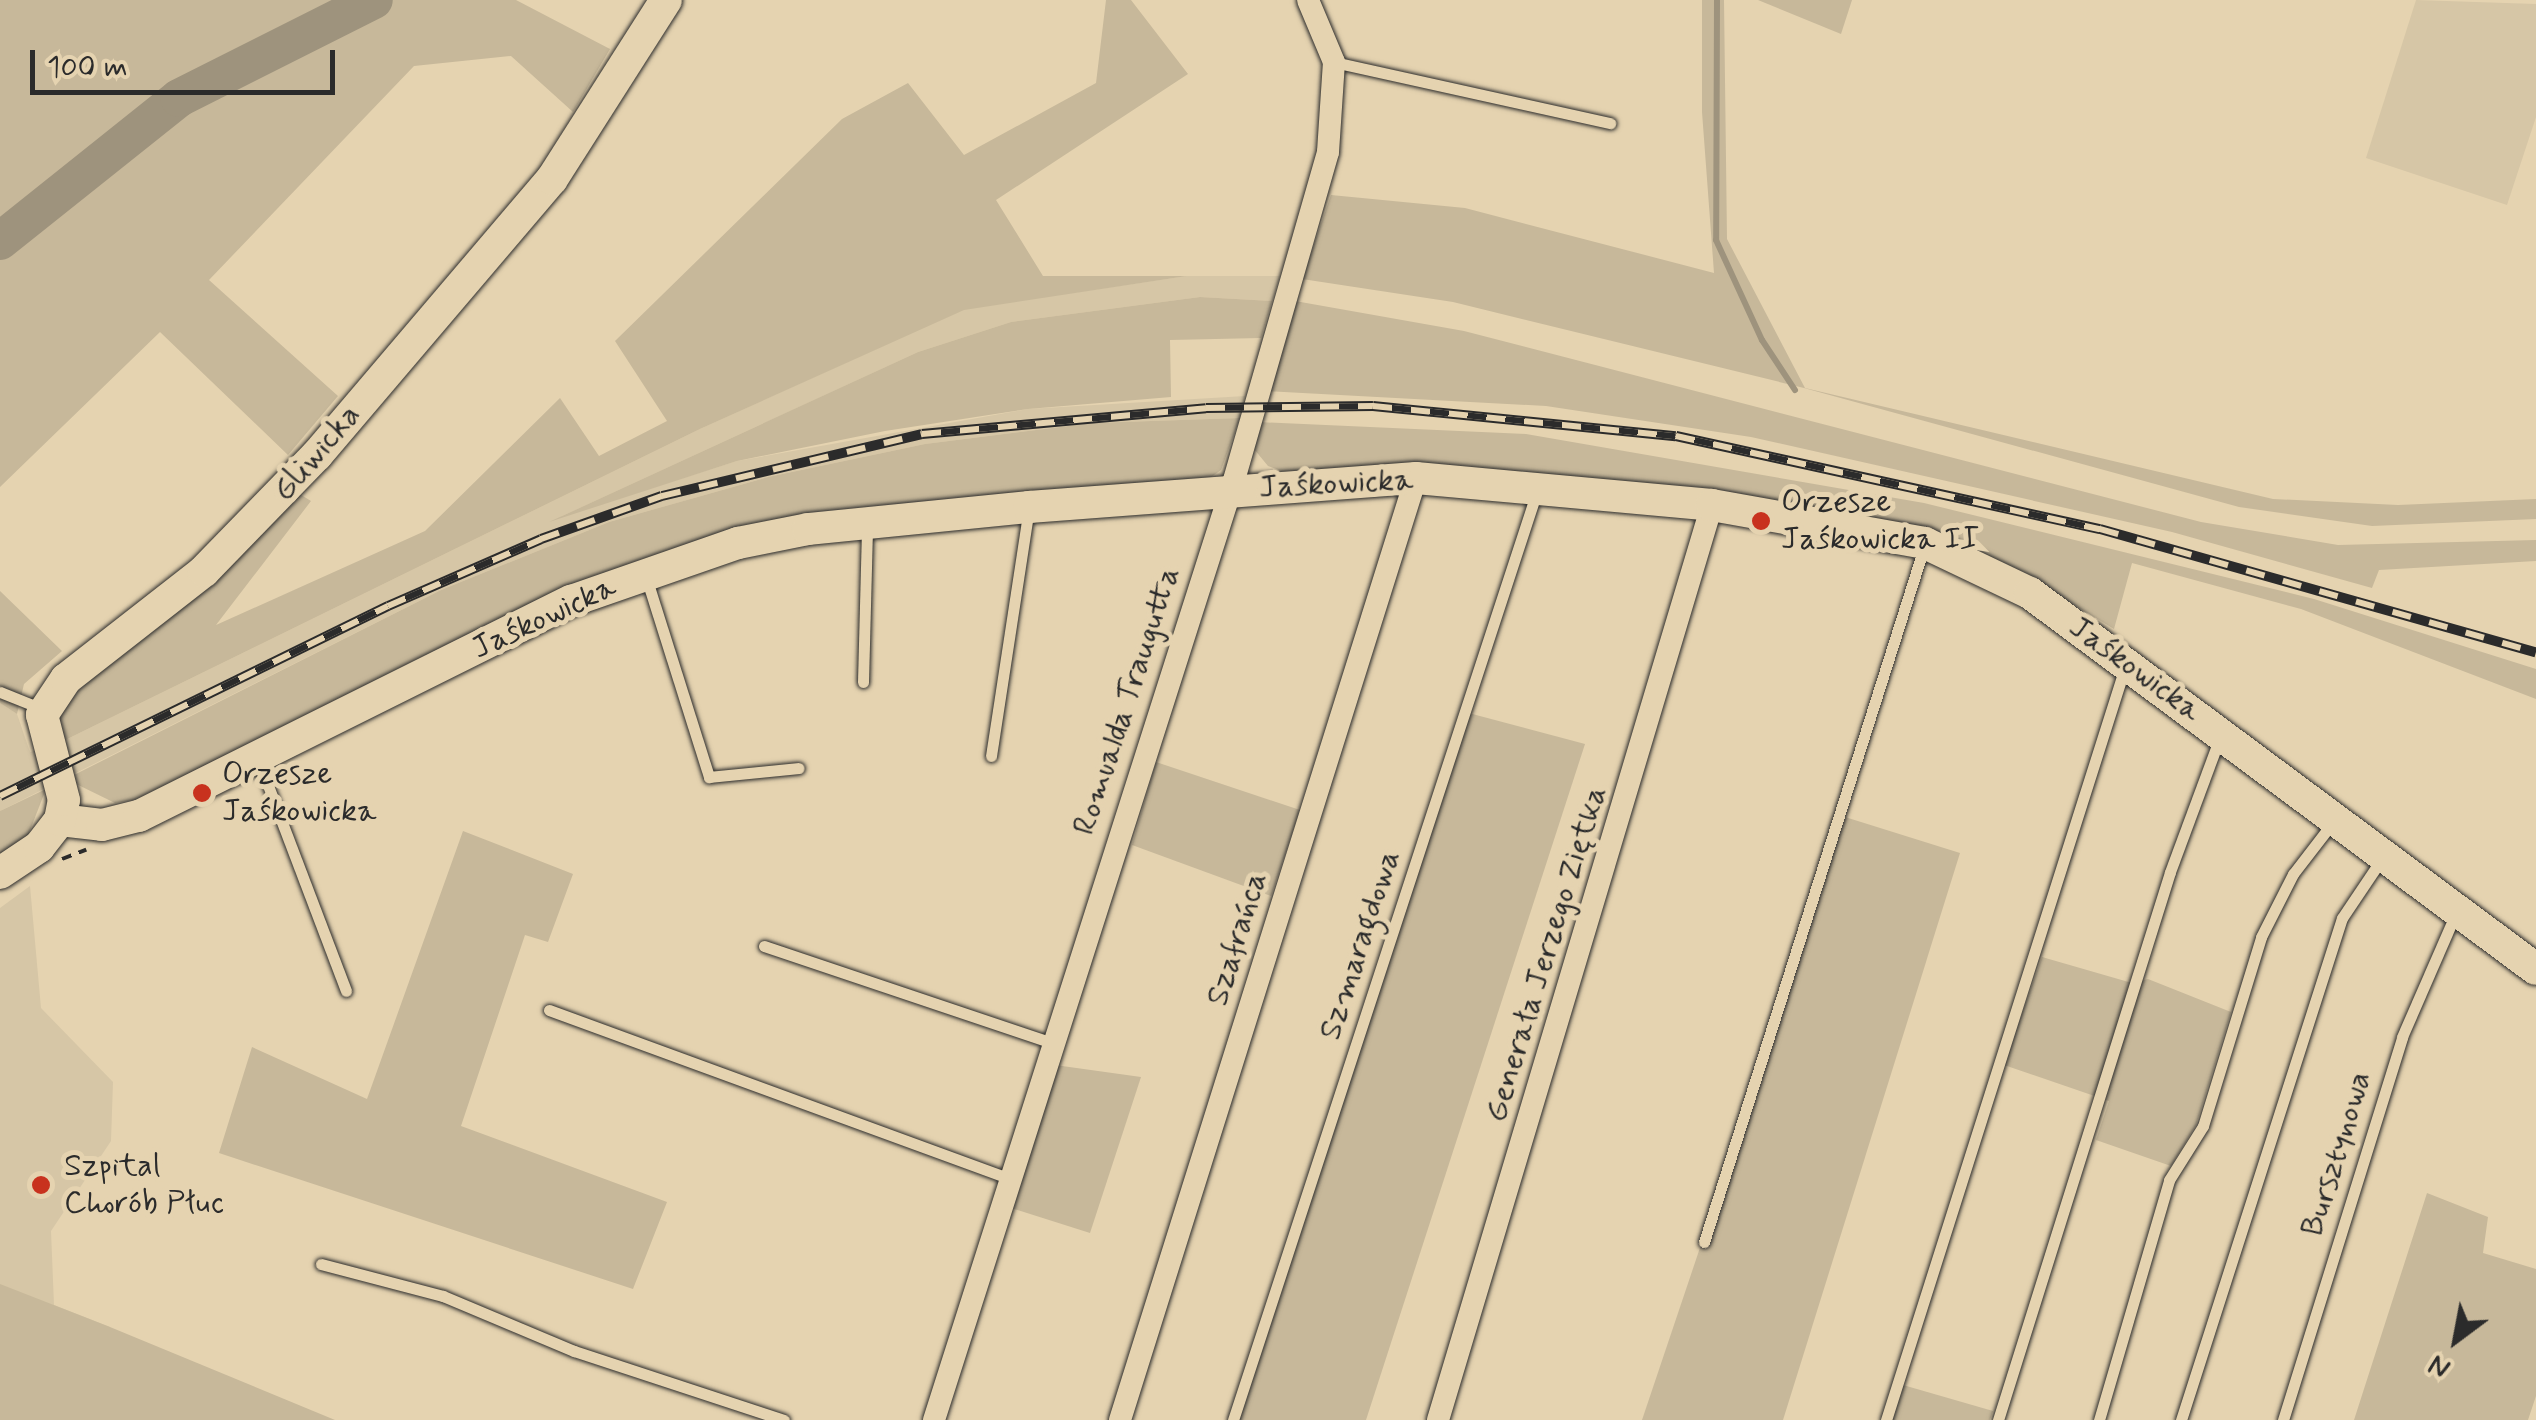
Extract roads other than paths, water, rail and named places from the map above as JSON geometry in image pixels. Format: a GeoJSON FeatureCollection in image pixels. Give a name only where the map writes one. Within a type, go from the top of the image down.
{"type":"FeatureCollection","features":[{"type":"Feature","properties":{"kind":"street","name":"Gliwicka"},"geometry":{"type":"LineString","coordinates":[[44,709],[90,656],[245,534],[317,455],[552,179],[666,0]]}},
{"type":"Feature","properties":{"kind":"street","name":"Romualda Traugutta"},"geometry":{"type":"LineString","coordinates":[[934,1420],[1229,490],[1328,152],[1334,62],[1308,0]]}},
{"type":"Feature","properties":{"kind":"street","name":"Jaśkowicka"},"geometry":{"type":"LineString","coordinates":[[60,820],[118,823],[258,759],[572,600],[645,572],[738,544],[867,523],[1029,507],[1416,478],[1712,504],[1925,543],[2030,593],[2536,969]]}},
{"type":"Feature","properties":{"kind":"street","name":"Szafrańca"},"geometry":{"type":"LineString","coordinates":[[1120,1420],[1416,478]]}},
{"type":"Feature","properties":{"kind":"street","name":"Generała Jerzego Ziętka"},"geometry":{"type":"LineString","coordinates":[[1438,1420],[1712,504]]}},
{"type":"Feature","properties":{"kind":"street"},"geometry":{"type":"LineString","coordinates":[[0,873],[39,847],[60,820],[64,800],[42,735],[44,709]]}},
{"type":"Feature","properties":{"kind":"lane"},"geometry":{"type":"LineString","coordinates":[[1334,62],[1610,123]]}},
{"type":"Feature","properties":{"kind":"lane","name":"Szmaragdowa"},"geometry":{"type":"LineString","coordinates":[[1234,1420],[1538,487]]}},
{"type":"Feature","properties":{"kind":"lane"},"geometry":{"type":"LineString","coordinates":[[991,756],[1031,532],[1029,507]]}},
{"type":"Feature","properties":{"kind":"lane"},"geometry":{"type":"LineString","coordinates":[[863,682],[867,523]]}},
{"type":"Feature","properties":{"kind":"lane"},"geometry":{"type":"LineString","coordinates":[[1704,1242],[1925,543]]}},
{"type":"Feature","properties":{"kind":"lane"},"geometry":{"type":"LineString","coordinates":[[645,572],[709,778],[799,768]]}},
{"type":"Feature","properties":{"kind":"lane"},"geometry":{"type":"LineString","coordinates":[[1886,1420],[2127,663]]}},
{"type":"Feature","properties":{"kind":"lane"},"geometry":{"type":"LineString","coordinates":[[0,692],[44,709]]}},
{"type":"Feature","properties":{"kind":"lane"},"geometry":{"type":"LineString","coordinates":[[1998,1420],[2170,872],[2222,733]]}},
{"type":"Feature","properties":{"kind":"lane"},"geometry":{"type":"LineString","coordinates":[[258,759],[346,991]]}},
{"type":"Feature","properties":{"kind":"lane"},"geometry":{"type":"LineString","coordinates":[[2099,1420],[2169,1180],[2203,1126],[2261,937],[2294,874],[2336,818]]}},
{"type":"Feature","properties":{"kind":"lane"},"geometry":{"type":"LineString","coordinates":[[2181,1420],[2342,918],[2385,854]]}},
{"type":"Feature","properties":{"kind":"lane","name":"Bursztynowa"},"geometry":{"type":"LineString","coordinates":[[2283,1420],[2402,1036],[2458,910]]}},
{"type":"Feature","properties":{"kind":"lane"},"geometry":{"type":"LineString","coordinates":[[764,946],[1053,1042]]}},
{"type":"Feature","properties":{"kind":"lane"},"geometry":{"type":"LineString","coordinates":[[549,1010],[1011,1179]]}},
{"type":"Feature","properties":{"kind":"lane"},"geometry":{"type":"LineString","coordinates":[[321,1264],[443,1296],[574,1351],[784,1420]]}},
{"type":"Feature","properties":{"kind":"waterway"},"geometry":{"type":"LineString","coordinates":[[0,241],[179,98],[374,0]]}},
{"type":"Feature","properties":{"kind":"waterway"},"geometry":{"type":"LineString","coordinates":[[1717,0],[1716,240],[1762,340],[1795,390]]}},
{"type":"Feature","properties":{"kind":"railway"},"geometry":{"type":"LineString","coordinates":[[0,796],[388,606],[541,539],[662,496],[922,434],[1206,408],[1373,406],[1676,436],[2100,529],[2536,652]]}},
{"type":"Feature","properties":{"kind":"place","name":"Orzesze Jaśkowicka II"},"geometry":{"type":"Point","coordinates":[1761,521]}},
{"type":"Feature","properties":{"kind":"place","name":"Orzesze Jaśkowicka"},"geometry":{"type":"Point","coordinates":[202,793]}},
{"type":"Feature","properties":{"kind":"place","name":"Szpital Chorób Płuc"},"geometry":{"type":"Point","coordinates":[41,1185]}}]}
